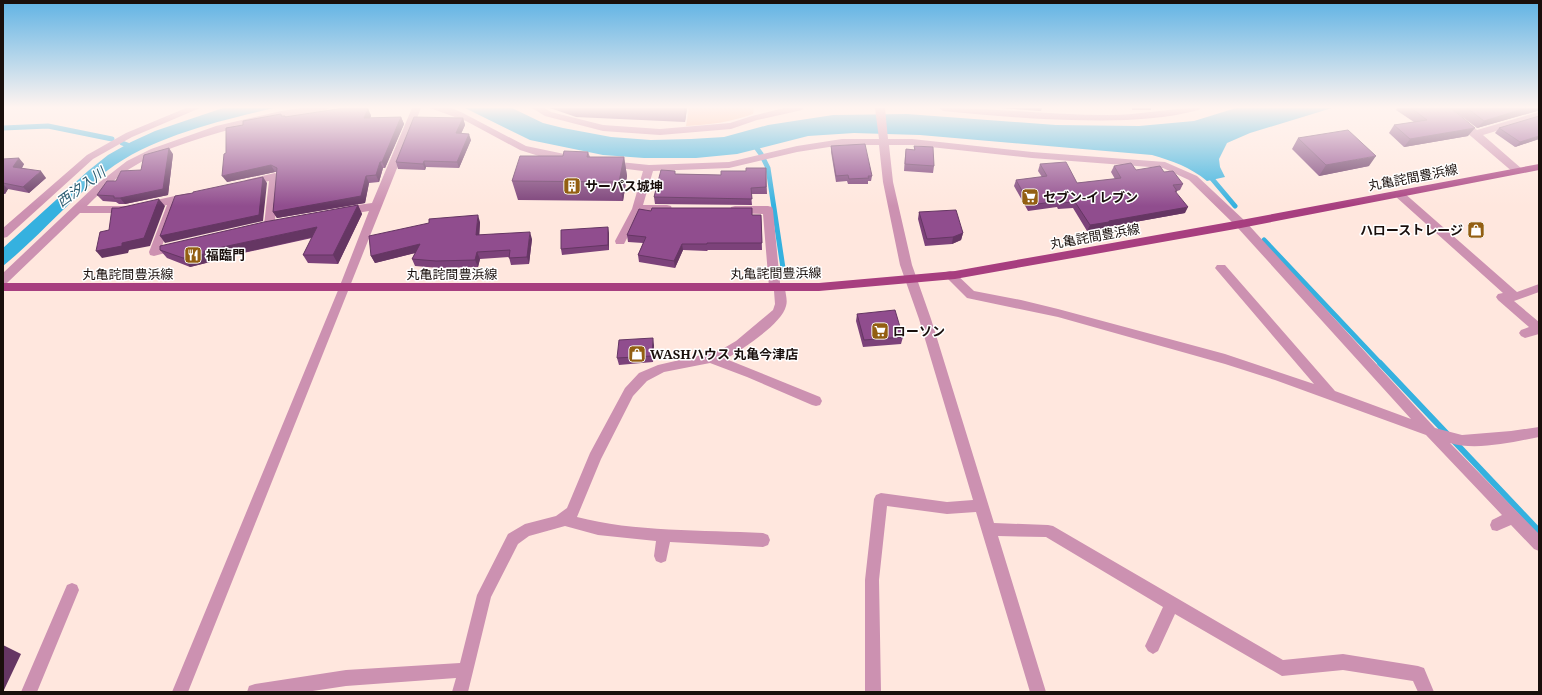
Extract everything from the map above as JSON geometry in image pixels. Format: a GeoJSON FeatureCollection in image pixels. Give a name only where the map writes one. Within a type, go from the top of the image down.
{"type":"FeatureCollection","features":[{"type":"Feature","properties":{"kind":"main road","name":"丸亀詫間豊浜線"},"geometry":{"type":"LineString","coordinates":[[3,287],[819,287],[912,280],[950,275],[1241,224],[1539,168]]}},
{"type":"Feature","properties":{"kind":"street"},"geometry":{"type":"LineString","coordinates":[[3,234],[90,157],[120,140]]}},
{"type":"Feature","properties":{"kind":"street"},"geometry":{"type":"LineString","coordinates":[[3,280],[100,187],[131,163],[154,151],[184,140]]}},
{"type":"Feature","properties":{"kind":"street"},"geometry":{"type":"LineString","coordinates":[[180,692],[345,288],[376,206],[403,140]]}},
{"type":"Feature","properties":{"kind":"street"},"geometry":{"type":"LineString","coordinates":[[508,140],[524,149],[587,162]]}},
{"type":"Feature","properties":{"kind":"street"},"geometry":{"type":"LineString","coordinates":[[1483,140],[1518,171]]}},
{"type":"Feature","properties":{"kind":"street"},"geometry":{"type":"LineString","coordinates":[[602,163],[649,168],[730,165],[797,149],[842,142],[912,142],[1032,155],[1165,165],[1193,178],[1241,224],[1539,544]]}},
{"type":"Feature","properties":{"kind":"street"},"geometry":{"type":"LineString","coordinates":[[883,142],[888,182],[906,265],[912,280],[1038,692]]}},
{"type":"Feature","properties":{"kind":"street"},"geometry":{"type":"LineString","coordinates":[[620,241],[637,209],[649,168]]}},
{"type":"Feature","properties":{"kind":"street"},"geometry":{"type":"LineString","coordinates":[[239,184],[275,176],[265,226],[292,221]]}},
{"type":"Feature","properties":{"kind":"street"},"geometry":{"type":"LineString","coordinates":[[78,209],[125,210],[203,193]]}},
{"type":"Feature","properties":{"kind":"street"},"geometry":{"type":"LineString","coordinates":[[1399,194],[1515,297],[1539,288]]}},
{"type":"Feature","properties":{"kind":"street"},"geometry":{"type":"LineString","coordinates":[[174,199],[154,252],[184,244]]}},
{"type":"Feature","properties":{"kind":"street"},"geometry":{"type":"LineString","coordinates":[[330,214],[376,206]]}},
{"type":"Feature","properties":{"kind":"street"},"geometry":{"type":"LineString","coordinates":[[637,209],[675,209]]}},
{"type":"Feature","properties":{"kind":"street"},"geometry":{"type":"LineString","coordinates":[[460,692],[484,595],[513,540],[525,530],[560,522],[572,512],[596,457],[629,392],[644,377],[662,368],[722,355],[756,332],[778,312],[781,304],[777,287],[768,210],[722,210]]}},
{"type":"Feature","properties":{"kind":"street"},"geometry":{"type":"LineString","coordinates":[[1221,268],[1331,395]]}},
{"type":"Feature","properties":{"kind":"street"},"geometry":{"type":"LineString","coordinates":[[950,275],[971,295],[1021,304],[1058,313],[1168,343],[1272,374],[1435,434],[1462,441],[1511,437],[1539,432]]}},
{"type":"Feature","properties":{"kind":"street"},"geometry":{"type":"LineString","coordinates":[[1502,297],[1539,329]]}},
{"type":"Feature","properties":{"kind":"street"},"geometry":{"type":"LineString","coordinates":[[1525,333],[1539,329]]}},
{"type":"Feature","properties":{"kind":"street"},"geometry":{"type":"LineString","coordinates":[[711,358],[751,373],[816,401]]}},
{"type":"Feature","properties":{"kind":"street"},"geometry":{"type":"LineString","coordinates":[[873,692],[872,580],[881,499],[947,508],[981,505]]}},
{"type":"Feature","properties":{"kind":"street"},"geometry":{"type":"LineString","coordinates":[[1497,525],[1513,517]]}},
{"type":"Feature","properties":{"kind":"street"},"geometry":{"type":"LineString","coordinates":[[564,519],[598,528],[664,535],[763,540]]}},
{"type":"Feature","properties":{"kind":"street"},"geometry":{"type":"LineString","coordinates":[[988,529],[1048,531],[1282,668],[1343,662],[1418,674],[1426,692]]}},
{"type":"Feature","properties":{"kind":"street"},"geometry":{"type":"LineString","coordinates":[[661,556],[664,535]]}},
{"type":"Feature","properties":{"kind":"street"},"geometry":{"type":"LineString","coordinates":[[29,692],[72,590]]}},
{"type":"Feature","properties":{"kind":"street"},"geometry":{"type":"LineString","coordinates":[[1154,646],[1172,604]]}},
{"type":"Feature","properties":{"kind":"street"},"geometry":{"type":"LineString","coordinates":[[255,692],[346,678],[465,670]]}},
{"type":"Feature","properties":{"kind":"water","name":"西汐入川"},"geometry":{"type":"Polygon","coordinates":[[[134,140],[163,140],[125,158],[94,181],[3,266],[3,248],[88,171],[108,155],[134,140]]]}},
{"type":"Feature","properties":{"kind":"water"},"geometry":{"type":"Polygon","coordinates":[[[532,140],[791,140],[737,154],[696,158],[644,158],[603,155],[532,140]]]}},
{"type":"Feature","properties":{"kind":"water"},"geometry":{"type":"Polygon","coordinates":[[[983,140],[1233,140],[1227,143],[1219,159],[1220,167],[1225,177],[1207,181],[1181,165],[1152,155],[983,140]]]}},
{"type":"Feature","properties":{"kind":"building"},"geometry":{"type":"Polygon","coordinates":[[[226,140],[391,140],[382,162],[380,162],[376,175],[366,176],[361,196],[273,212],[277,168],[271,165],[222,176],[224,154],[226,153],[226,140]]]}},
{"type":"Feature","properties":{"kind":"building"},"geometry":{"type":"Polygon","coordinates":[[[405,140],[466,140],[457,162],[424,161],[423,164],[396,162],[405,140]]]}},
{"type":"Feature","properties":{"kind":"building"},"geometry":{"type":"Polygon","coordinates":[[[1301,140],[1359,140],[1376,156],[1326,165],[1301,140]]]}},
{"type":"Feature","properties":{"kind":"building"},"geometry":{"type":"Polygon","coordinates":[[[865,144],[872,176],[868,176],[869,178],[849,179],[848,175],[836,176],[831,146],[865,144]]]}},
{"type":"Feature","properties":{"kind":"building"},"geometry":{"type":"Polygon","coordinates":[[[914,146],[933,147],[934,166],[905,164],[906,149],[915,150],[914,146]]]}},
{"type":"Feature","properties":{"kind":"building"},"geometry":{"type":"Polygon","coordinates":[[[169,148],[163,189],[120,198],[114,198],[114,196],[97,195],[107,181],[116,181],[121,171],[141,170],[144,155],[169,148]]]}},
{"type":"Feature","properties":{"kind":"building"},"geometry":{"type":"Polygon","coordinates":[[[564,151],[588,152],[587,157],[624,157],[619,182],[512,181],[520,156],[563,156],[564,151]]]}},
{"type":"Feature","properties":{"kind":"building"},"geometry":{"type":"Polygon","coordinates":[[[19,158],[13,167],[41,171],[23,187],[3,183],[3,159],[19,158]]]}},
{"type":"Feature","properties":{"kind":"building"},"geometry":{"type":"Polygon","coordinates":[[[1066,162],[1077,183],[1121,178],[1114,166],[1131,163],[1136,170],[1160,166],[1164,172],[1173,171],[1183,184],[1173,185],[1177,191],[1175,191],[1188,207],[1090,225],[1075,202],[1061,203],[1060,201],[1030,205],[1016,180],[1047,176],[1040,164],[1066,162]]]}},
{"type":"Feature","properties":{"kind":"building"},"geometry":{"type":"Polygon","coordinates":[[[746,168],[766,168],[766,187],[751,188],[752,199],[654,197],[661,170],[675,171],[675,174],[721,175],[721,171],[746,171],[746,168]]]}},
{"type":"Feature","properties":{"kind":"building"},"geometry":{"type":"Polygon","coordinates":[[[263,177],[259,215],[160,236],[175,196],[263,177]]]}},
{"type":"Feature","properties":{"kind":"building"},"geometry":{"type":"Polygon","coordinates":[[[159,199],[144,238],[122,243],[122,246],[96,251],[100,232],[109,230],[112,208],[119,208],[159,199]]]}},
{"type":"Feature","properties":{"kind":"building"},"geometry":{"type":"Polygon","coordinates":[[[358,205],[333,255],[303,255],[317,227],[204,251],[204,254],[183,258],[160,250],[160,246],[264,222],[358,205]]]}},
{"type":"Feature","properties":{"kind":"building"},"geometry":{"type":"Polygon","coordinates":[[[652,208],[752,208],[752,215],[761,215],[762,243],[682,244],[674,261],[638,255],[646,237],[627,235],[639,209],[651,211],[652,208]]]}},
{"type":"Feature","properties":{"kind":"building"},"geometry":{"type":"Polygon","coordinates":[[[956,210],[963,233],[953,237],[927,239],[919,212],[956,210]]]}},
{"type":"Feature","properties":{"kind":"building"},"geometry":{"type":"Polygon","coordinates":[[[478,215],[476,235],[530,232],[527,257],[509,258],[510,250],[477,252],[475,260],[436,261],[412,259],[420,244],[371,256],[369,236],[429,223],[429,219],[478,215]]]}},
{"type":"Feature","properties":{"kind":"building"},"geometry":{"type":"Polygon","coordinates":[[[608,227],[608,245],[561,249],[561,230],[608,227]]]}},
{"type":"Feature","properties":{"kind":"building"},"geometry":{"type":"Polygon","coordinates":[[[895,310],[903,337],[864,340],[857,314],[895,310]]]}},
{"type":"Feature","properties":{"kind":"building"},"geometry":{"type":"Polygon","coordinates":[[[653,338],[652,356],[617,358],[619,340],[653,338]]]}},
{"type":"Feature","properties":{"kind":"waterway"},"geometry":{"type":"LineString","coordinates":[[122,143],[133,147]]}},
{"type":"Feature","properties":{"kind":"waterway"},"geometry":{"type":"LineString","coordinates":[[753,143],[761,154]]}},
{"type":"Feature","properties":{"kind":"waterway"},"geometry":{"type":"LineString","coordinates":[[764,160],[768,168],[783,268]]}},
{"type":"Feature","properties":{"kind":"waterway"},"geometry":{"type":"LineString","coordinates":[[1208,174],[1235,206]]}},
{"type":"Feature","properties":{"kind":"waterway"},"geometry":{"type":"LineString","coordinates":[[1264,240],[1381,364]]}},
{"type":"Feature","properties":{"kind":"waterway"},"geometry":{"type":"LineString","coordinates":[[1380,363],[1539,531]]}},
{"type":"Feature","properties":{"kind":"place","name":"サーパス城坤"},"geometry":{"type":"Point","coordinates":[572,186]}},
{"type":"Feature","properties":{"kind":"place","name":"セブン-イレブン"},"geometry":{"type":"Point","coordinates":[1030,197]}},
{"type":"Feature","properties":{"kind":"place","name":"ハローストレージ"},"geometry":{"type":"Point","coordinates":[1476,230]}},
{"type":"Feature","properties":{"kind":"place","name":"福臨門"},"geometry":{"type":"Point","coordinates":[193,255]}},
{"type":"Feature","properties":{"kind":"place","name":"ローソン"},"geometry":{"type":"Point","coordinates":[880,331]}},
{"type":"Feature","properties":{"kind":"place","name":"WASHハウス 丸亀今津店"},"geometry":{"type":"Point","coordinates":[637,354]}}]}
